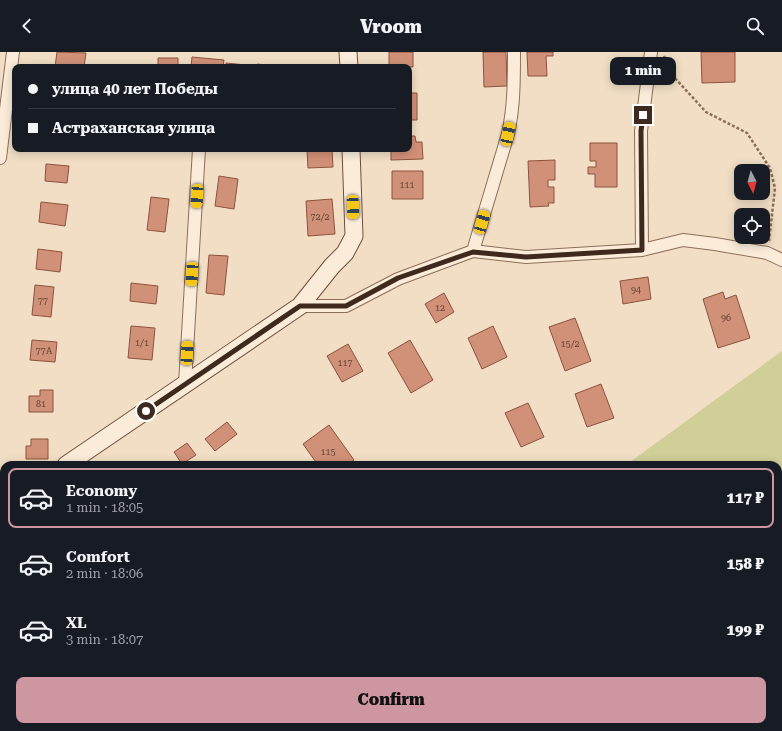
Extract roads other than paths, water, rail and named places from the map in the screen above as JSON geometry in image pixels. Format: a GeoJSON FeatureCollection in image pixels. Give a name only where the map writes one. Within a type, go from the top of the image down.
{"type":"FeatureCollection","features":[{"type":"Feature","properties":{"kind":"main road"},"geometry":{"type":"LineString","coordinates":[[348,52],[348,64]]}},
{"type":"Feature","properties":{"kind":"main road"},"geometry":{"type":"LineString","coordinates":[[72,461],[300,306],[332,266],[345,253],[354,236],[351,152]]}},
{"type":"Feature","properties":{"kind":"street"},"geometry":{"type":"LineString","coordinates":[[0,158],[13,52]]}},
{"type":"Feature","properties":{"kind":"street"},"geometry":{"type":"LineString","coordinates":[[473,252],[508,134],[514,93],[514,52]]}},
{"type":"Feature","properties":{"kind":"street"},"geometry":{"type":"LineString","coordinates":[[642,250],[641,131],[651,52]]}},
{"type":"Feature","properties":{"kind":"street"},"geometry":{"type":"LineString","coordinates":[[185,384],[199,152]]}},
{"type":"Feature","properties":{"kind":"street"},"geometry":{"type":"LineString","coordinates":[[300,306],[346,306],[398,278],[473,252],[526,257],[642,250],[683,240],[767,253],[782,260]]}}]}
